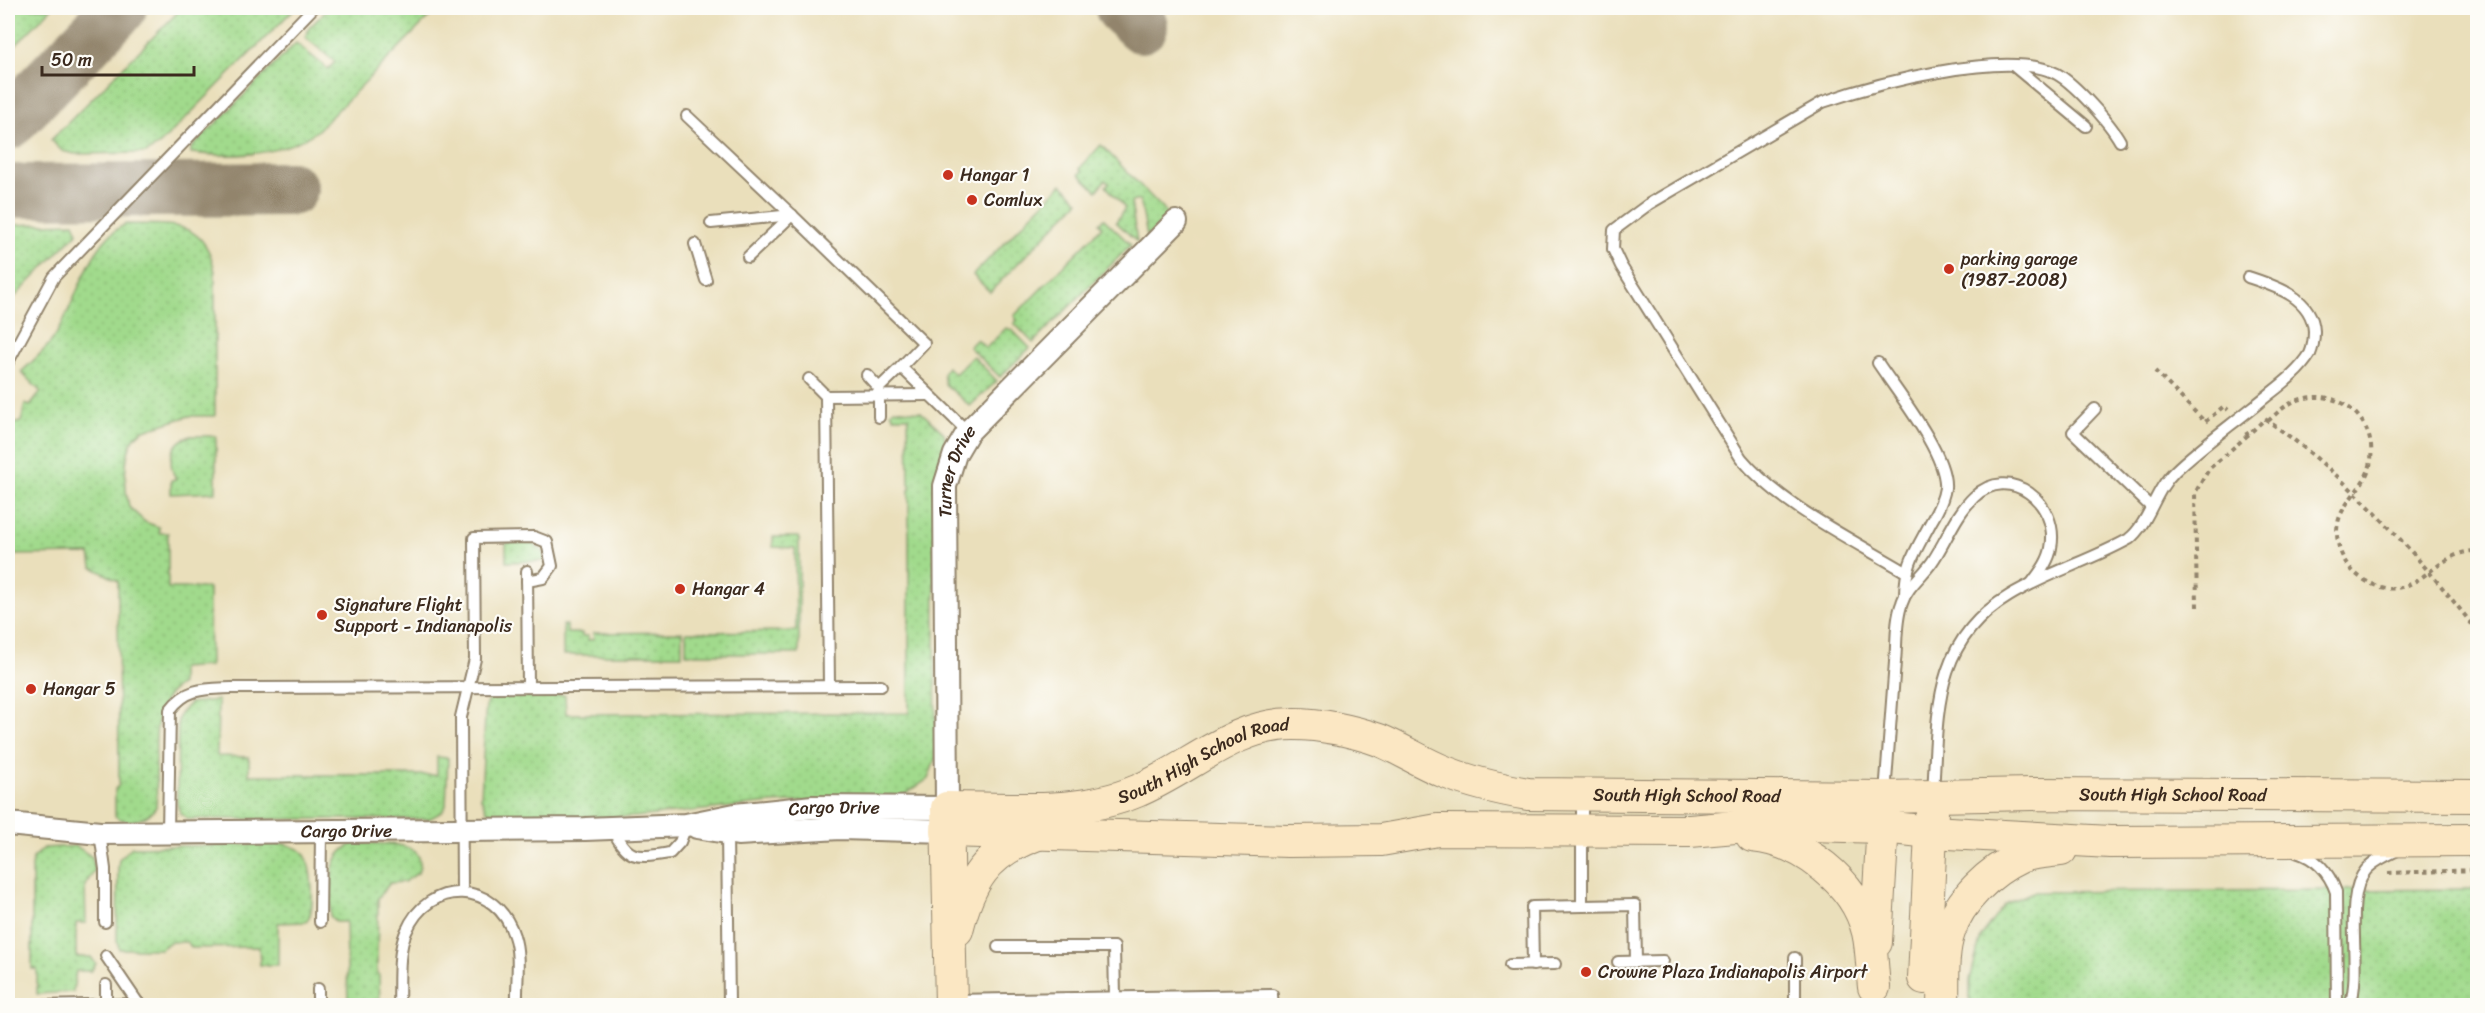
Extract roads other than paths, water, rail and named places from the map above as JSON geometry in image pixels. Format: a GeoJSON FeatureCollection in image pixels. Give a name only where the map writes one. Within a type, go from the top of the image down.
{"type":"FeatureCollection","features":[{"type":"Feature","properties":{"kind":"street","name":"Turner Drive"},"geometry":{"type":"LineString","coordinates":[[947,819],[945,486],[955,454],[969,432],[1176,222]]}},
{"type":"Feature","properties":{"kind":"street","name":"South High School Road"},"geometry":{"type":"LineString","coordinates":[[947,819],[1116,798],[1154,783],[1197,756],[1241,735],[1262,728],[1295,724],[1330,728],[1379,740],[1444,772],[1493,788],[1528,794],[1883,812],[1931,832],[2110,842],[2478,840]]}},
{"type":"Feature","properties":{"kind":"street","name":"South High School Road"},"geometry":{"type":"LineString","coordinates":[[947,819],[1041,833],[1288,841],[1381,840],[1438,830],[1690,831],[1883,812],[1932,796],[2478,796]]}},
{"type":"Feature","properties":{"kind":"street"},"geometry":{"type":"LineString","coordinates":[[1922,1005],[1932,796]]}},
{"type":"Feature","properties":{"kind":"street","name":"Cargo Drive"},"geometry":{"type":"LineString","coordinates":[[8,824],[100,833],[612,828],[687,825],[735,815],[813,807],[947,819]]}},
{"type":"Feature","properties":{"kind":"street"},"geometry":{"type":"LineString","coordinates":[[1874,996],[1883,812]]}},
{"type":"Feature","properties":{"kind":"street","name":"Cargo Drive"},"geometry":{"type":"LineString","coordinates":[[687,825],[738,834],[947,819]]}},
{"type":"Feature","properties":{"kind":"street"},"geometry":{"type":"LineString","coordinates":[[947,819],[951,1003]]}},
{"type":"Feature","properties":{"kind":"street"},"geometry":{"type":"LineString","coordinates":[[1690,831],[1775,840],[1802,853],[1830,871],[1860,912],[1868,931],[1874,996]]}},
{"type":"Feature","properties":{"kind":"street"},"geometry":{"type":"LineString","coordinates":[[950,957],[960,918],[982,868],[999,852],[1016,842],[1041,833]]}},
{"type":"Feature","properties":{"kind":"street"},"geometry":{"type":"LineString","coordinates":[[1943,1005],[1944,956],[1948,933],[1956,916],[1984,881],[2022,856],[2110,842]]}},
{"type":"Feature","properties":{"kind":"lane"},"geometry":{"type":"LineString","coordinates":[[8,362],[54,277],[313,8]]}},
{"type":"Feature","properties":{"kind":"lane"},"geometry":{"type":"LineString","coordinates":[[2013,65],[2086,126]]}},
{"type":"Feature","properties":{"kind":"lane"},"geometry":{"type":"LineString","coordinates":[[1906,572],[1779,494],[1757,477],[1741,458],[1621,266],[1613,249],[1613,234],[1619,224],[1649,204],[1823,102],[1959,69],[2013,65],[2041,69],[2058,75],[2110,124],[2120,141]]}},
{"type":"Feature","properties":{"kind":"lane"},"geometry":{"type":"LineString","coordinates":[[687,116],[924,343],[879,392]]}},
{"type":"Feature","properties":{"kind":"lane"},"geometry":{"type":"LineString","coordinates":[[711,223],[792,215]]}},
{"type":"Feature","properties":{"kind":"lane"},"geometry":{"type":"LineString","coordinates":[[748,257],[792,215]]}},
{"type":"Feature","properties":{"kind":"lane"},"geometry":{"type":"LineString","coordinates":[[695,244],[706,280]]}},
{"type":"Feature","properties":{"kind":"lane"},"geometry":{"type":"LineString","coordinates":[[1932,796],[1939,702],[1946,669],[1965,632],[1980,617],[2009,595],[2129,539],[2136,533],[2150,506],[2174,472],[2293,375],[2311,352],[2314,341],[2312,320],[2300,301],[2280,288],[2248,277]]}},
{"type":"Feature","properties":{"kind":"lane"},"geometry":{"type":"LineString","coordinates":[[1878,363],[1934,449],[1943,473],[1943,498],[1906,572],[1905,595],[1899,614],[1883,812]]}},
{"type":"Feature","properties":{"kind":"lane"},"geometry":{"type":"LineString","coordinates":[[900,367],[969,432]]}},
{"type":"Feature","properties":{"kind":"lane"},"geometry":{"type":"LineString","coordinates":[[867,375],[879,392],[879,417]]}},
{"type":"Feature","properties":{"kind":"lane"},"geometry":{"type":"LineString","coordinates":[[809,379],[826,396],[829,686]]}},
{"type":"Feature","properties":{"kind":"lane"},"geometry":{"type":"LineString","coordinates":[[826,396],[879,392],[929,395]]}},
{"type":"Feature","properties":{"kind":"lane"},"geometry":{"type":"LineString","coordinates":[[2095,409],[2073,432],[2150,506]]}},
{"type":"Feature","properties":{"kind":"lane"},"geometry":{"type":"LineString","coordinates":[[1905,595],[1933,562],[1974,497],[1997,486],[2012,486],[2034,495],[2050,516],[2052,547],[2048,559],[2030,586]]}},
{"type":"Feature","properties":{"kind":"lane"},"geometry":{"type":"LineString","coordinates":[[462,892],[461,717],[475,659],[474,538],[534,537],[548,542],[552,566],[543,578],[527,576],[528,687]]}},
{"type":"Feature","properties":{"kind":"lane"},"geometry":{"type":"LineString","coordinates":[[168,833],[170,710],[179,698],[191,692],[232,688],[881,686]]}},
{"type":"Feature","properties":{"kind":"lane"},"geometry":{"type":"LineString","coordinates":[[1582,795],[1582,906]]}},
{"type":"Feature","properties":{"kind":"lane"},"geometry":{"type":"LineString","coordinates":[[320,922],[321,832]]}},
{"type":"Feature","properties":{"kind":"lane"},"geometry":{"type":"LineString","coordinates":[[727,832],[729,1005]]}},
{"type":"Feature","properties":{"kind":"lane"},"geometry":{"type":"LineString","coordinates":[[100,833],[105,869],[105,922]]}},
{"type":"Feature","properties":{"kind":"lane"},"geometry":{"type":"LineString","coordinates":[[2350,1005],[2356,970],[2354,899],[2359,881],[2369,867],[2414,840]]}},
{"type":"Feature","properties":{"kind":"lane"},"geometry":{"type":"LineString","coordinates":[[2237,841],[2282,848],[2311,858],[2331,879],[2337,900],[2337,1005]]}},
{"type":"Feature","properties":{"kind":"lane"},"geometry":{"type":"LineString","coordinates":[[399,1005],[400,958],[405,933],[418,911],[444,894],[462,892],[481,897],[498,906],[506,916],[515,939],[517,1005]]}},
{"type":"Feature","properties":{"kind":"lane"},"geometry":{"type":"LineString","coordinates":[[2337,900],[2354,899]]}},
{"type":"Feature","properties":{"kind":"lane"},"geometry":{"type":"LineString","coordinates":[[1533,965],[1532,907],[1635,905],[1636,962]]}},
{"type":"Feature","properties":{"kind":"lane"},"geometry":{"type":"LineString","coordinates":[[998,947],[1114,946],[1115,998]]}},
{"type":"Feature","properties":{"kind":"lane"},"geometry":{"type":"LineString","coordinates":[[106,956],[140,1005]]}},
{"type":"Feature","properties":{"kind":"lane"},"geometry":{"type":"LineString","coordinates":[[1795,958],[1796,1005]]}},
{"type":"Feature","properties":{"kind":"lane"},"geometry":{"type":"LineString","coordinates":[[1618,962],[1663,961]]}},
{"type":"Feature","properties":{"kind":"lane"},"geometry":{"type":"LineString","coordinates":[[1510,965],[1555,964]]}},
{"type":"Feature","properties":{"kind":"lane"},"geometry":{"type":"LineString","coordinates":[[106,985],[106,1005]]}},
{"type":"Feature","properties":{"kind":"lane"},"geometry":{"type":"LineString","coordinates":[[318,989],[318,1005]]}},
{"type":"Feature","properties":{"kind":"lane"},"geometry":{"type":"LineString","coordinates":[[951,1003],[1115,998],[1133,1001],[1272,995],[1273,1005]]}},
{"type":"Feature","properties":{"kind":"lane"},"geometry":{"type":"LineString","coordinates":[[37,1005],[140,1005]]}},
{"type":"Feature","properties":{"kind":"place","name":"Hangar 1"},"geometry":{"type":"Point","coordinates":[948,175]}},
{"type":"Feature","properties":{"kind":"place","name":"Comlux"},"geometry":{"type":"Point","coordinates":[972,200]}},
{"type":"Feature","properties":{"kind":"place","name":"parking garage (1987-2008)"},"geometry":{"type":"Point","coordinates":[1949,269]}},
{"type":"Feature","properties":{"kind":"place","name":"Hangar 4"},"geometry":{"type":"Point","coordinates":[680,589]}},
{"type":"Feature","properties":{"kind":"place","name":"Signature Flight Support - Indianapolis"},"geometry":{"type":"Point","coordinates":[322,615]}},
{"type":"Feature","properties":{"kind":"place","name":"Hangar 5"},"geometry":{"type":"Point","coordinates":[31,689]}},
{"type":"Feature","properties":{"kind":"place","name":"Crowne Plaza Indianapolis Airport"},"geometry":{"type":"Point","coordinates":[1586,972]}}]}
